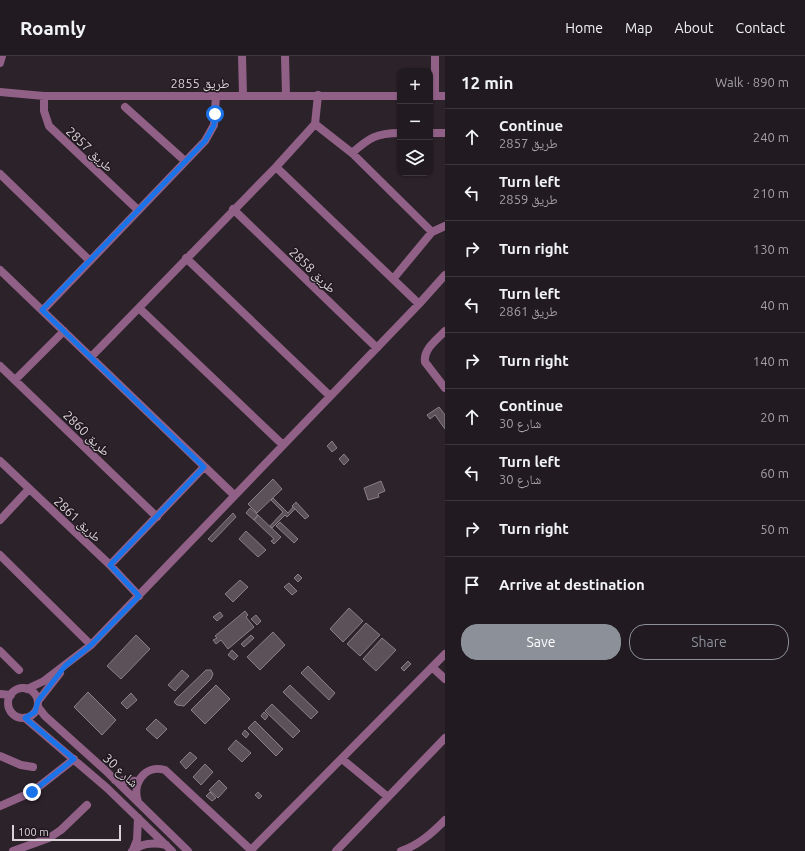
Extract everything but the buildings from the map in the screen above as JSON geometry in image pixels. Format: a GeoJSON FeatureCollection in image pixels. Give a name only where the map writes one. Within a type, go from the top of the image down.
{"type":"FeatureCollection","features":[{"type":"Feature","properties":{"kind":"street"},"geometry":{"type":"LineString","coordinates":[[0,63],[2,56]]}},
{"type":"Feature","properties":{"kind":"street"},"geometry":{"type":"LineString","coordinates":[[242,56],[243,95]]}},
{"type":"Feature","properties":{"kind":"street"},"geometry":{"type":"LineString","coordinates":[[285,56],[286,95]]}},
{"type":"Feature","properties":{"kind":"street"},"geometry":{"type":"LineString","coordinates":[[433,83],[435,56]]}},
{"type":"Feature","properties":{"kind":"street","name":"طريق 2855"},"geometry":{"type":"LineString","coordinates":[[0,92],[44,96],[397,96]]}},
{"type":"Feature","properties":{"kind":"street"},"geometry":{"type":"LineString","coordinates":[[91,357],[233,209],[276,167],[315,124],[318,95]]}},
{"type":"Feature","properties":{"kind":"street","name":"طريق 2857"},"geometry":{"type":"LineString","coordinates":[[44,96],[46,119],[49,126],[138,210]]}},
{"type":"Feature","properties":{"kind":"street"},"geometry":{"type":"LineString","coordinates":[[42,310],[210,134],[214,125],[216,96]]}},
{"type":"Feature","properties":{"kind":"street"},"geometry":{"type":"LineString","coordinates":[[433,96],[445,96]]}},
{"type":"Feature","properties":{"kind":"street"},"geometry":{"type":"LineString","coordinates":[[125,107],[185,161]]}},
{"type":"Feature","properties":{"kind":"street"},"geometry":{"type":"LineString","coordinates":[[315,124],[352,153],[432,232]]}},
{"type":"Feature","properties":{"kind":"street"},"geometry":{"type":"LineString","coordinates":[[352,153],[367,140],[376,135],[397,133]]}},
{"type":"Feature","properties":{"kind":"street"},"geometry":{"type":"LineString","coordinates":[[433,133],[445,133]]}},
{"type":"Feature","properties":{"kind":"street"},"geometry":{"type":"LineString","coordinates":[[276,167],[419,304]]}},
{"type":"Feature","properties":{"kind":"street"},"geometry":{"type":"LineString","coordinates":[[0,174],[89,260]]}},
{"type":"Feature","properties":{"kind":"street","name":"طريق 2858"},"geometry":{"type":"LineString","coordinates":[[233,209],[377,348]]}},
{"type":"Feature","properties":{"kind":"street"},"geometry":{"type":"LineString","coordinates":[[393,279],[432,232],[445,226]]}},
{"type":"Feature","properties":{"kind":"street"},"geometry":{"type":"LineString","coordinates":[[186,258],[330,396]]}},
{"type":"Feature","properties":{"kind":"street"},"geometry":{"type":"LineString","coordinates":[[0,270],[234,495]]}},
{"type":"Feature","properties":{"kind":"street"},"geometry":{"type":"LineString","coordinates":[[10,711],[9,700],[11,695],[16,691],[27,689],[44,681],[91,645],[445,276]]}},
{"type":"Feature","properties":{"kind":"street"},"geometry":{"type":"LineString","coordinates":[[139,308],[283,446]]}},
{"type":"Feature","properties":{"kind":"street"},"geometry":{"type":"LineString","coordinates":[[15,380],[64,331]]}},
{"type":"Feature","properties":{"kind":"street"},"geometry":{"type":"LineString","coordinates":[[445,331],[426,352],[424,357],[425,362],[445,388]]}},
{"type":"Feature","properties":{"kind":"street","name":"طريق 2860"},"geometry":{"type":"LineString","coordinates":[[0,366],[157,517]]}},
{"type":"Feature","properties":{"kind":"street","name":"طريق 2861"},"geometry":{"type":"LineString","coordinates":[[0,461],[110,565],[139,596]]}},
{"type":"Feature","properties":{"kind":"street"},"geometry":{"type":"LineString","coordinates":[[110,565],[204,467]]}},
{"type":"Feature","properties":{"kind":"street"},"geometry":{"type":"LineString","coordinates":[[0,520],[29,489]]}},
{"type":"Feature","properties":{"kind":"street"},"geometry":{"type":"LineString","coordinates":[[0,555],[91,645]]}},
{"type":"Feature","properties":{"kind":"street"},"geometry":{"type":"LineString","coordinates":[[0,651],[19,670]]}},
{"type":"Feature","properties":{"kind":"street"},"geometry":{"type":"LineString","coordinates":[[138,802],[136,796],[138,781],[147,771],[161,769],[168,772],[252,851],[445,654]]}},
{"type":"Feature","properties":{"kind":"street"},"geometry":{"type":"LineString","coordinates":[[25,718],[31,716],[65,666]]}},
{"type":"Feature","properties":{"kind":"street"},"geometry":{"type":"LineString","coordinates":[[432,667],[445,680]]}},
{"type":"Feature","properties":{"kind":"street","name":"شارع 30"},"geometry":{"type":"LineString","coordinates":[[27,689],[36,696],[38,704],[50,721],[116,780],[188,851]]}},
{"type":"Feature","properties":{"kind":"street"},"geometry":{"type":"LineString","coordinates":[[0,694],[11,695]]}},
{"type":"Feature","properties":{"kind":"street","name":"شارع 30"},"geometry":{"type":"LineString","coordinates":[[0,705],[20,718],[25,718],[74,759],[169,848]]}},
{"type":"Feature","properties":{"kind":"street"},"geometry":{"type":"LineString","coordinates":[[336,851],[445,738]]}},
{"type":"Feature","properties":{"kind":"street"},"geometry":{"type":"LineString","coordinates":[[0,756],[34,767]]}},
{"type":"Feature","properties":{"kind":"street"},"geometry":{"type":"LineString","coordinates":[[342,758],[388,797]]}},
{"type":"Feature","properties":{"kind":"street"},"geometry":{"type":"LineString","coordinates":[[0,806],[32,792],[74,759]]}},
{"type":"Feature","properties":{"kind":"street"},"geometry":{"type":"LineString","coordinates":[[116,780],[138,781]]}},
{"type":"Feature","properties":{"kind":"street"},"geometry":{"type":"LineString","coordinates":[[13,851],[55,834],[87,805]]}},
{"type":"Feature","properties":{"kind":"street"},"geometry":{"type":"LineString","coordinates":[[132,850],[137,840],[138,818]]}},
{"type":"Feature","properties":{"kind":"street"},"geometry":{"type":"LineString","coordinates":[[401,851],[428,836],[445,820]]}},
{"type":"Feature","properties":{"kind":"street"},"geometry":{"type":"LineString","coordinates":[[132,850],[150,843],[169,848]]}},
{"type":"Feature","properties":{"kind":"route"},"geometry":{"type":"LineString","coordinates":[[32,792],[66,767],[74,759],[25,718],[31,716],[35,712],[38,707],[38,701],[65,666],[91,645],[139,596],[110,565],[204,467],[42,310],[205,141],[214,125],[215,114]]}}]}
